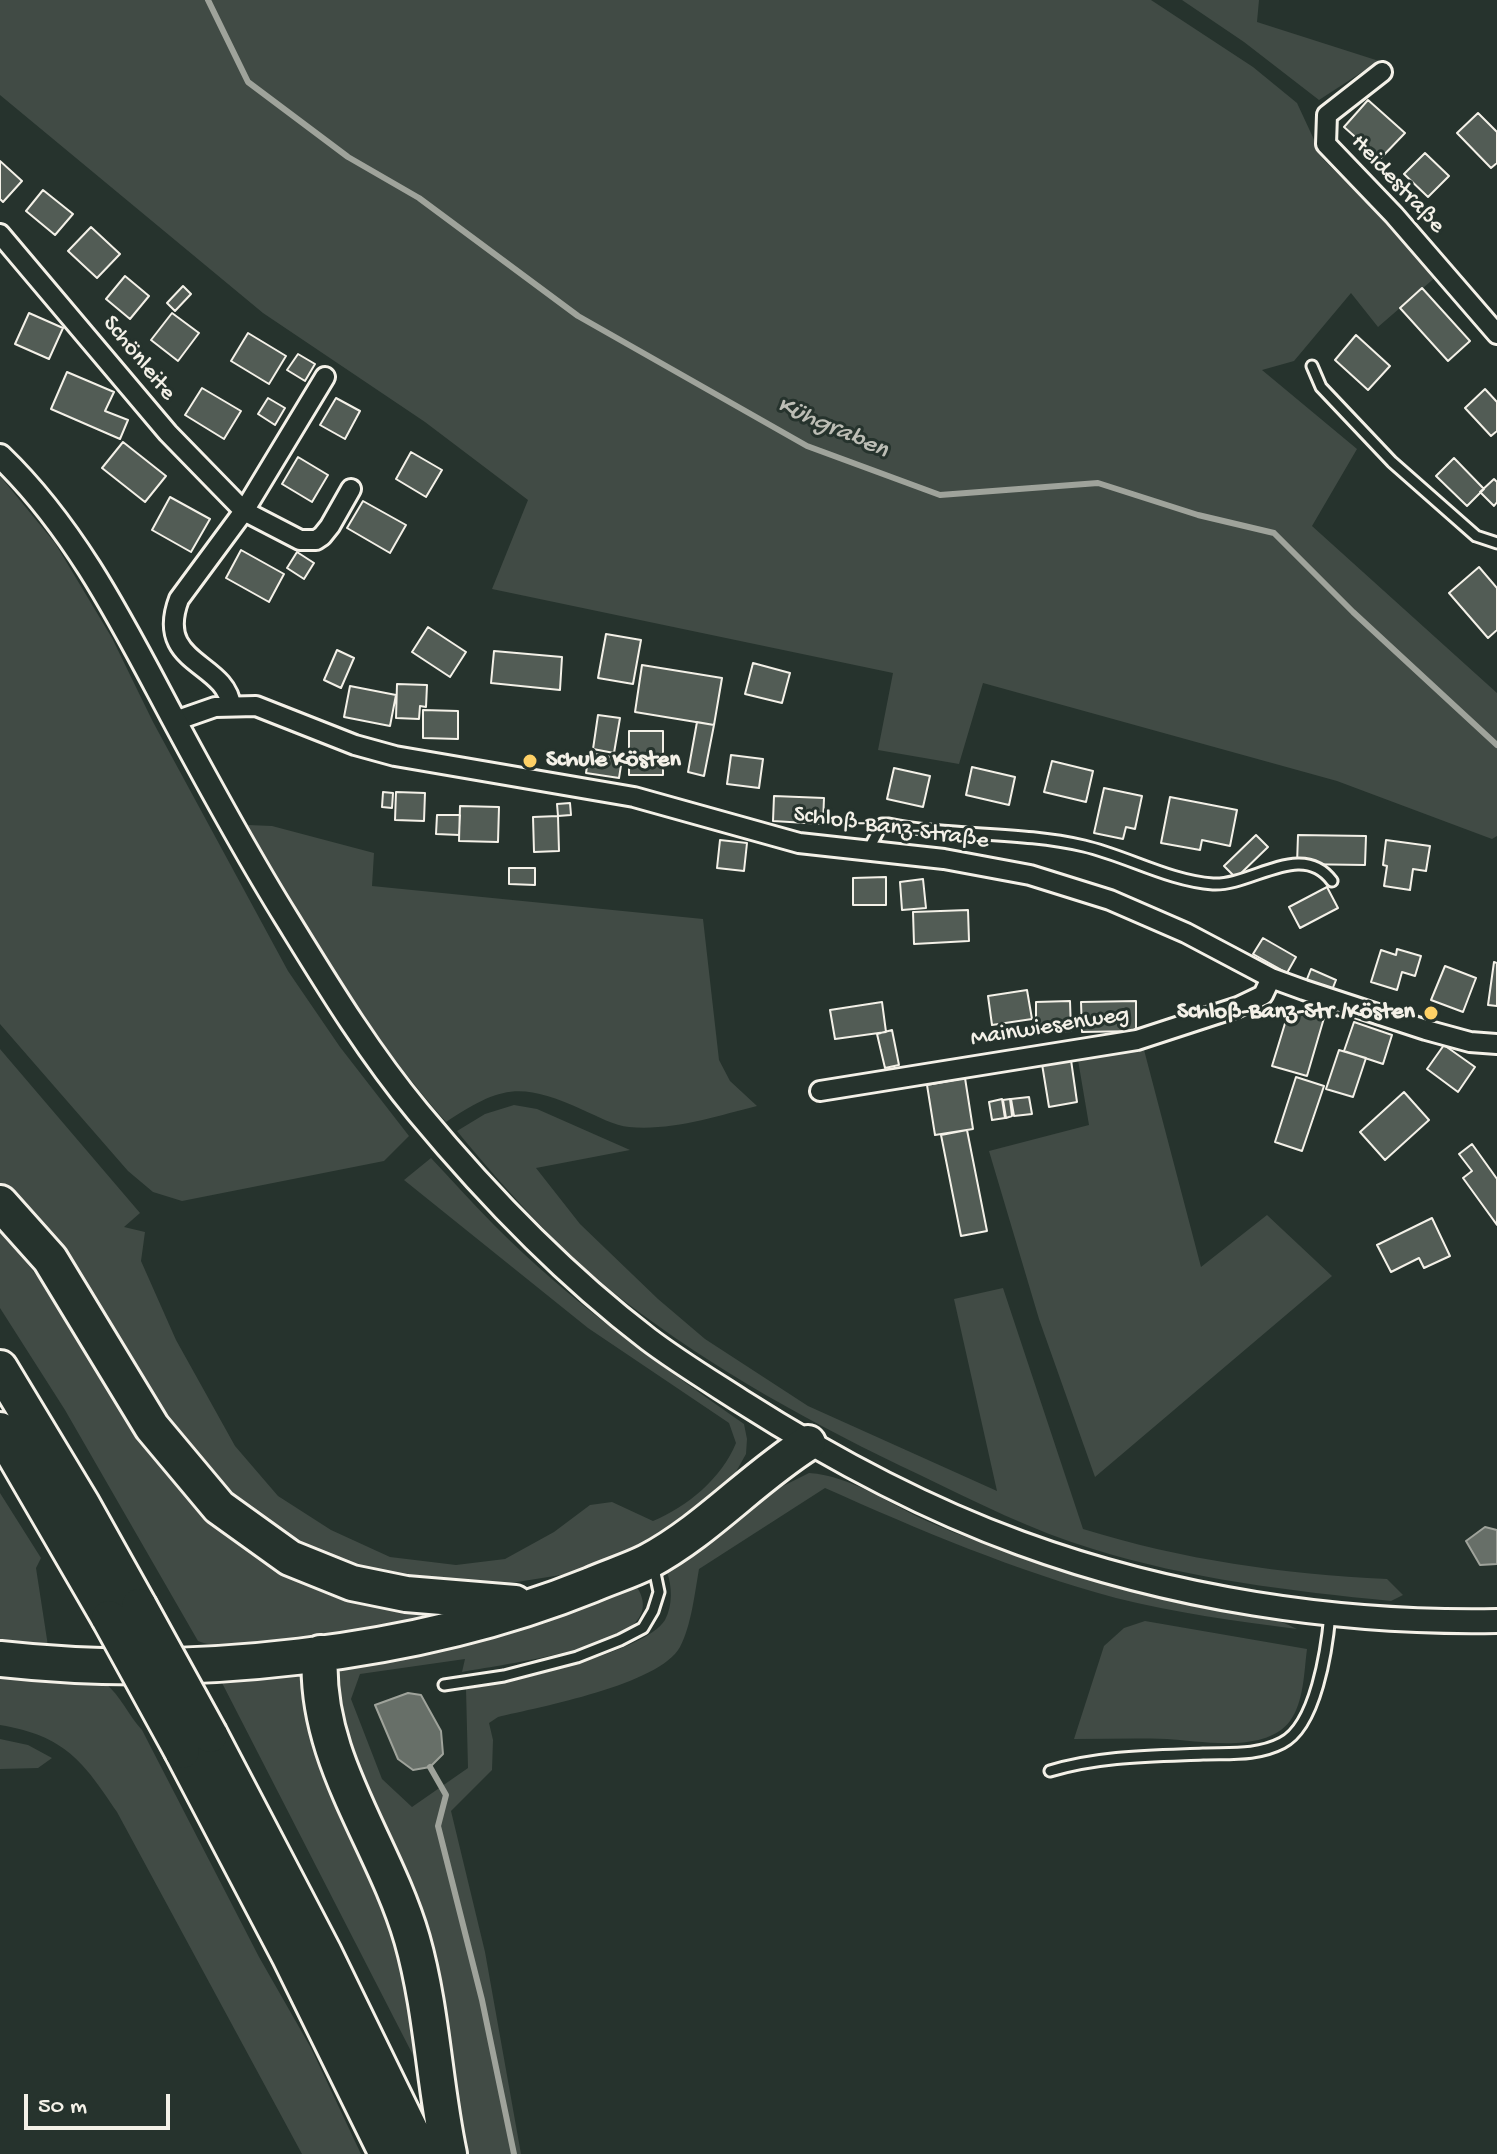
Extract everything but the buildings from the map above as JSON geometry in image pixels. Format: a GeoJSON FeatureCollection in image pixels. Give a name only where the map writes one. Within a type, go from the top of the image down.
{"type":"FeatureCollection","features":[{"type":"Feature","properties":{"kind":"highway"},"geometry":{"type":"LineString","coordinates":[[0,1203],[50,1259],[152,1427],[219,1507],[290,1558],[352,1583],[406,1594],[540,1606]]}},
{"type":"Feature","properties":{"kind":"highway"},"geometry":{"type":"LineString","coordinates":[[0,1368],[82,1504],[124,1612]]}},
{"type":"Feature","properties":{"kind":"highway"},"geometry":{"type":"LineString","coordinates":[[0,1430],[124,1612],[196,1743],[324,1953],[422,2154]]}},
{"type":"Feature","properties":{"kind":"highway"},"geometry":{"type":"LineString","coordinates":[[0,1659],[100,1665],[242,1663],[443,1632],[540,1606],[651,1559],[728,1507],[780,1460],[808,1443]]}},
{"type":"Feature","properties":{"kind":"highway"},"geometry":{"type":"LineString","coordinates":[[320,1653],[320,1696],[327,1733],[338,1766],[392,1886],[414,1947],[427,2009],[440,2111],[449,2154]]}},
{"type":"Feature","properties":{"kind":"highway"},"geometry":{"type":"LineString","coordinates":[[196,1743],[289,1955],[387,2154]]}},
{"type":"Feature","properties":{"kind":"street","name":"Heidestraße"},"geometry":{"type":"LineString","coordinates":[[1382,72],[1327,115],[1326,144],[1394,215],[1497,334]]}},
{"type":"Feature","properties":{"kind":"street","name":"Schönleite"},"geometry":{"type":"LineString","coordinates":[[0,234],[168,433],[244,511],[300,540],[316,540],[330,526],[351,489]]}},
{"type":"Feature","properties":{"kind":"street"},"geometry":{"type":"LineString","coordinates":[[175,721],[223,707],[230,696],[204,668],[182,652],[176,640],[175,609],[179,599],[244,511],[325,377]]}},
{"type":"Feature","properties":{"kind":"street"},"geometry":{"type":"LineString","coordinates":[[0,456],[21,476],[95,574],[291,925],[358,1030],[414,1108],[470,1172],[574,1276],[648,1339],[808,1443],[937,1509],[1020,1543],[1107,1571],[1259,1604],[1406,1620],[1497,1621]]}},
{"type":"Feature","properties":{"kind":"street","name":"Schloß-Banz-Straße"},"geometry":{"type":"LineString","coordinates":[[223,707],[256,706],[355,745],[395,756],[634,797],[799,843],[944,859],[1030,875],[1110,900],[1186,933],[1271,978],[1426,1030],[1470,1042],[1497,1044]]}},
{"type":"Feature","properties":{"kind":"street","name":"Mainwiesenweg"},"geometry":{"type":"LineString","coordinates":[[820,1091],[1137,1040],[1238,1007],[1263,995],[1271,978]]}},
{"type":"Feature","properties":{"kind":"lane"},"geometry":{"type":"LineString","coordinates":[[1312,366],[1321,387],[1392,462],[1476,536],[1497,543]]}},
{"type":"Feature","properties":{"kind":"lane"},"geometry":{"type":"LineString","coordinates":[[867,852],[882,824],[889,824],[943,833],[1017,835],[1087,846],[1179,877],[1210,884],[1230,884],[1288,864],[1316,867],[1332,881]]}},
{"type":"Feature","properties":{"kind":"lane"},"geometry":{"type":"LineString","coordinates":[[444,1685],[504,1676],[577,1657],[643,1628],[659,1592],[651,1559]]}},
{"type":"Feature","properties":{"kind":"lane"},"geometry":{"type":"LineString","coordinates":[[1050,1771],[1076,1763],[1119,1759],[1251,1754],[1284,1743],[1301,1724],[1313,1699],[1328,1642],[1331,1613]]}},
{"type":"Feature","properties":{"kind":"shaded area"},"geometry":{"type":"Polygon","coordinates":[[[0,0],[1151,0],[1253,67],[1297,103],[1323,159],[1438,275],[1378,327],[1351,293],[1294,361],[1262,370],[1357,449],[1312,526],[1497,693],[1497,836],[1492,839],[1337,781],[983,683],[959,764],[878,750],[893,673],[492,589],[528,500],[425,422],[263,313],[0,95],[0,0]]]}},
{"type":"Feature","properties":{"kind":"shaded area"},"geometry":{"type":"Polygon","coordinates":[[[1182,0],[1259,0],[1257,22],[1379,61],[1319,100],[1244,42],[1182,0]]]}},
{"type":"Feature","properties":{"kind":"shaded area"},"geometry":{"type":"Polygon","coordinates":[[[0,476],[55,543],[112,638],[153,722],[288,971],[340,1047],[409,1136],[384,1161],[182,1201],[153,1192],[128,1171],[0,1024],[0,476]]]}},
{"type":"Feature","properties":{"kind":"shaded area"},"geometry":{"type":"Polygon","coordinates":[[[248,825],[272,826],[374,853],[372,886],[703,919],[719,1060],[730,1081],[757,1106],[678,1125],[645,1128],[612,1123],[543,1095],[512,1092],[482,1101],[446,1122],[417,1088],[338,979],[248,825]]]}},
{"type":"Feature","properties":{"kind":"shaded area"},"geometry":{"type":"Polygon","coordinates":[[[1143,1046],[1201,1267],[1267,1215],[1332,1276],[1095,1477],[1039,1319],[989,1151],[1089,1125],[1078,1060],[1143,1046]]]}},
{"type":"Feature","properties":{"kind":"shaded area"},"geometry":{"type":"Polygon","coordinates":[[[0,1049],[140,1213],[124,1227],[145,1232],[141,1261],[176,1340],[235,1446],[278,1496],[331,1530],[390,1557],[456,1565],[505,1559],[554,1532],[590,1505],[612,1502],[653,1521],[666,1515],[691,1499],[713,1479],[736,1443],[729,1423],[588,1328],[404,1180],[431,1158],[494,1225],[552,1280],[646,1354],[744,1424],[746,1454],[733,1477],[680,1522],[615,1556],[567,1574],[492,1586],[424,1584],[362,1570],[308,1549],[263,1526],[173,1440],[48,1241],[0,1185],[0,1049]]]}},
{"type":"Feature","properties":{"kind":"shaded area"},"geometry":{"type":"Polygon","coordinates":[[[514,1105],[537,1109],[630,1150],[536,1168],[580,1224],[658,1299],[705,1339],[808,1406],[997,1491],[954,1299],[1003,1288],[1083,1529],[1158,1549],[1234,1564],[1387,1579],[1403,1595],[1391,1601],[1240,1582],[1166,1568],[1093,1549],[984,1506],[804,1417],[693,1350],[623,1300],[556,1241],[457,1131],[485,1114],[514,1105]]]}},
{"type":"Feature","properties":{"kind":"shaded area"},"geometry":{"type":"Polygon","coordinates":[[[0,1227],[66,1315],[174,1480],[206,1510],[445,1613],[280,1642],[217,1645],[198,1641],[65,1410],[0,1308],[0,1227]]]}},
{"type":"Feature","properties":{"kind":"shaded area"},"geometry":{"type":"Polygon","coordinates":[[[809,1473],[840,1479],[927,1521],[1011,1553],[1246,1610],[1297,1629],[1161,1608],[1079,1587],[968,1549],[825,1488],[699,1569],[687,1630],[680,1647],[668,1661],[624,1683],[498,1717],[489,1723],[493,1740],[492,1770],[451,1811],[485,1952],[521,2154],[465,2154],[358,1781],[334,1685],[341,1670],[492,1634],[635,1584],[638,1589],[643,1608],[635,1623],[622,1633],[580,1649],[462,1672],[465,1659],[360,1674],[351,1699],[382,1779],[412,1807],[468,1768],[466,1689],[573,1665],[631,1644],[652,1632],[668,1614],[671,1596],[667,1572],[674,1562],[779,1488],[809,1473]]]}},
{"type":"Feature","properties":{"kind":"shaded area"},"geometry":{"type":"Polygon","coordinates":[[[0,1493],[41,1558],[36,1568],[48,1646],[0,1642],[0,1493]]]}},
{"type":"Feature","properties":{"kind":"shaded area"},"geometry":{"type":"Polygon","coordinates":[[[1485,1527],[1497,1530],[1497,1564],[1480,1565],[1466,1541],[1485,1527]]]}},
{"type":"Feature","properties":{"kind":"shaded area"},"geometry":{"type":"Polygon","coordinates":[[[1145,1621],[1307,1649],[1301,1696],[1290,1721],[1279,1731],[1249,1742],[1074,1739],[1104,1646],[1124,1628],[1145,1621]]]}},
{"type":"Feature","properties":{"kind":"shaded area"},"geometry":{"type":"Polygon","coordinates":[[[306,1669],[401,1944],[420,2052],[414,2057],[220,1679],[306,1669]]]}},
{"type":"Feature","properties":{"kind":"shaded area"},"geometry":{"type":"Polygon","coordinates":[[[0,1675],[105,1683],[111,1688],[142,1730],[259,1957],[311,2048],[361,2154],[302,2154],[117,1812],[94,1778],[57,1744],[41,1736],[0,1725],[0,1675]]]}},
{"type":"Feature","properties":{"kind":"shaded area"},"geometry":{"type":"Polygon","coordinates":[[[408,1693],[421,1695],[441,1731],[443,1754],[430,1767],[413,1770],[398,1759],[375,1705],[408,1693]]]}},
{"type":"Feature","properties":{"kind":"shaded area"},"geometry":{"type":"Polygon","coordinates":[[[0,1739],[28,1745],[52,1758],[38,1768],[0,1769],[0,1739]]]}},
{"type":"Feature","properties":{"kind":"waterway","name":"Kühgraben"},"geometry":{"type":"LineString","coordinates":[[208,0],[248,82],[348,157],[419,198],[578,316],[807,446],[940,495],[1098,483],[1198,515],[1274,533],[1353,612],[1497,745]]}},
{"type":"Feature","properties":{"kind":"waterway"},"geometry":{"type":"LineString","coordinates":[[430,1767],[446,1795],[438,1826],[482,2000],[514,2154]]}},
{"type":"Feature","properties":{"kind":"place","name":"Schule Kösten"},"geometry":{"type":"Point","coordinates":[530,761]}},
{"type":"Feature","properties":{"kind":"place","name":"Schloß-Banz-Str./Kösten"},"geometry":{"type":"Point","coordinates":[1431,1013]}}]}
